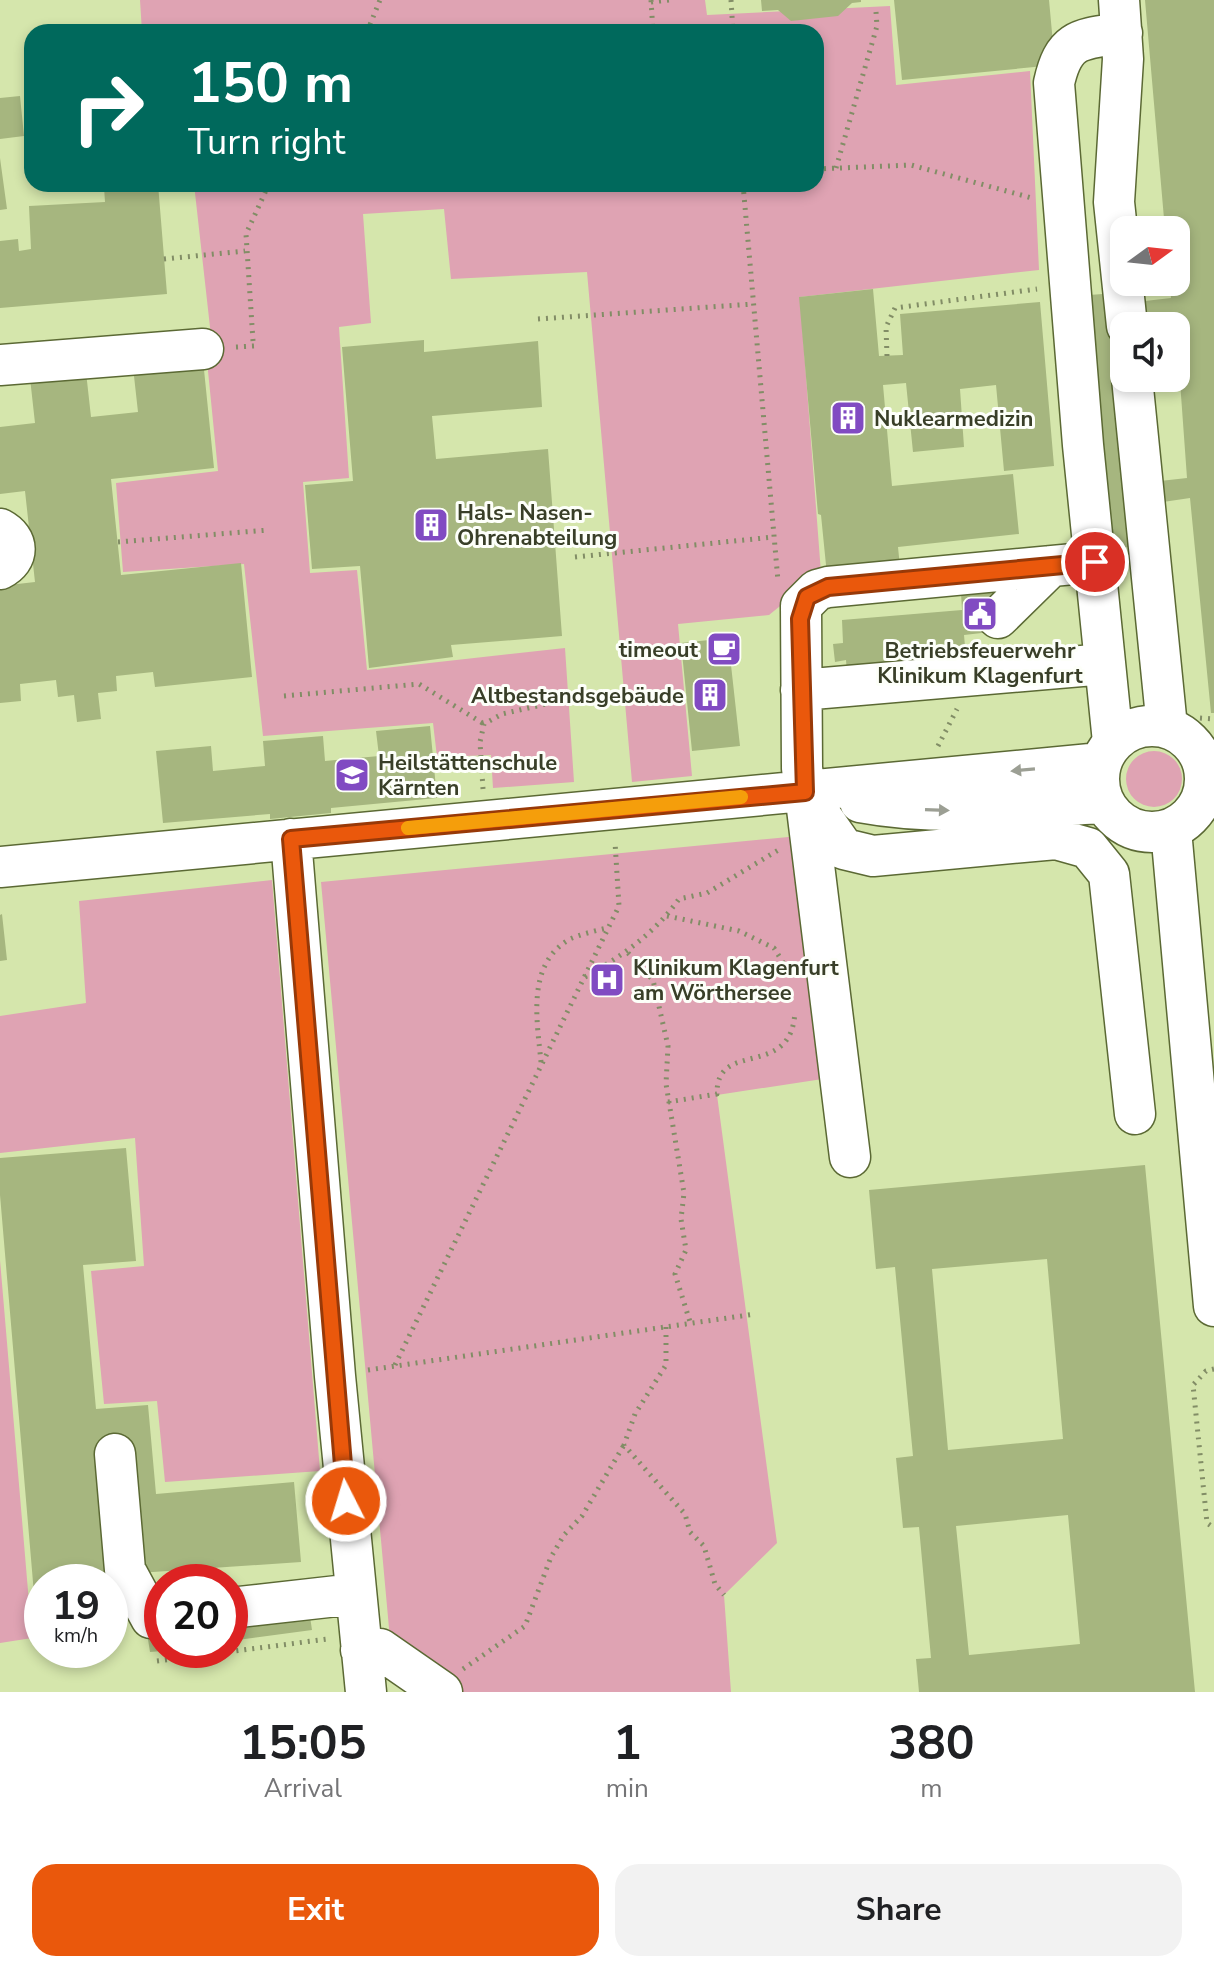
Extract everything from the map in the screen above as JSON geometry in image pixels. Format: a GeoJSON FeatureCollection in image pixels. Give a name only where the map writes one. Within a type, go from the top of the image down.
{"type":"FeatureCollection","features":[{"type":"Feature","properties":{"kind":"lane"},"geometry":{"type":"LineString","coordinates":[[1120,16],[1114,202],[1126,312]]}},
{"type":"Feature","properties":{"kind":"lane"},"geometry":{"type":"LineString","coordinates":[[1120,16],[1076,40],[1059,60],[1054,83],[1105,664],[1107,752],[1098,784],[1104,803],[1121,823],[1143,832],[1191,822]]}},
{"type":"Feature","properties":{"kind":"lane"},"geometry":{"type":"LineString","coordinates":[[1065,202],[1114,202]]}},
{"type":"Feature","properties":{"kind":"lane"},"geometry":{"type":"LineString","coordinates":[[0,365],[203,349]]}},
{"type":"Feature","properties":{"kind":"lane"},"geometry":{"type":"LineString","coordinates":[[1134,392],[1190,734],[1210,777],[1191,822],[1214,1306]]}},
{"type":"Feature","properties":{"kind":"lane"},"geometry":{"type":"LineString","coordinates":[[0,529],[10,535],[15,548],[11,561],[0,569]]}},
{"type":"Feature","properties":{"kind":"lane"},"geometry":{"type":"LineString","coordinates":[[850,1157],[805,792],[801,606],[817,590],[1095,562]]}},
{"type":"Feature","properties":{"kind":"lane"},"geometry":{"type":"LineString","coordinates":[[998,618],[1051,566]]}},
{"type":"Feature","properties":{"kind":"lane"},"geometry":{"type":"LineString","coordinates":[[801,690],[1105,664]]}},
{"type":"Feature","properties":{"kind":"lane"},"geometry":{"type":"LineString","coordinates":[[0,867],[805,792],[1107,752],[1129,730],[1148,725],[1190,734]]}},
{"type":"Feature","properties":{"kind":"lane"},"geometry":{"type":"LineString","coordinates":[[805,792],[892,808],[967,811],[1104,803]]}},
{"type":"Feature","properties":{"kind":"lane"},"geometry":{"type":"LineString","coordinates":[[805,792],[844,849],[873,856],[1056,839],[1088,848],[1109,874],[1135,1114]]}},
{"type":"Feature","properties":{"kind":"lane"},"geometry":{"type":"LineString","coordinates":[[291,839],[355,1594],[351,1644],[366,1692]]}},
{"type":"Feature","properties":{"kind":"lane"},"geometry":{"type":"LineString","coordinates":[[115,1454],[125,1570],[144,1605]]}},
{"type":"Feature","properties":{"kind":"lane"},"geometry":{"type":"LineString","coordinates":[[248,1606],[355,1594]]}},
{"type":"Feature","properties":{"kind":"lane"},"geometry":{"type":"LineString","coordinates":[[351,1644],[380,1649],[438,1689]]}},
{"type":"Feature","properties":{"kind":"path"},"geometry":{"type":"LineString","coordinates":[[370,24],[380,0]]}},
{"type":"Feature","properties":{"kind":"path"},"geometry":{"type":"LineString","coordinates":[[652,24],[651,1],[669,0]]}},
{"type":"Feature","properties":{"kind":"path"},"geometry":{"type":"LineString","coordinates":[[731,0],[732,24]]}},
{"type":"Feature","properties":{"kind":"path"},"geometry":{"type":"LineString","coordinates":[[836,168],[877,26],[876,12]]}},
{"type":"Feature","properties":{"kind":"path"},"geometry":{"type":"LineString","coordinates":[[824,169],[911,165],[1042,201],[1065,202]]}},
{"type":"Feature","properties":{"kind":"path"},"geometry":{"type":"LineString","coordinates":[[253,341],[246,234],[265,192]]}},
{"type":"Feature","properties":{"kind":"path"},"geometry":{"type":"LineString","coordinates":[[744,192],[779,596]]}},
{"type":"Feature","properties":{"kind":"path"},"geometry":{"type":"LineString","coordinates":[[164,259],[245,251]]}},
{"type":"Feature","properties":{"kind":"path"},"geometry":{"type":"LineString","coordinates":[[887,356],[886,327],[895,308],[1070,286]]}},
{"type":"Feature","properties":{"kind":"path"},"geometry":{"type":"LineString","coordinates":[[538,319],[753,304]]}},
{"type":"Feature","properties":{"kind":"path"},"geometry":{"type":"LineString","coordinates":[[118,542],[269,530]]}},
{"type":"Feature","properties":{"kind":"path"},"geometry":{"type":"LineString","coordinates":[[575,557],[774,537]]}},
{"type":"Feature","properties":{"kind":"path"},"geometry":{"type":"LineString","coordinates":[[933,756],[974,676]]}},
{"type":"Feature","properties":{"kind":"path"},"geometry":{"type":"LineString","coordinates":[[284,696],[419,684],[484,724]]}},
{"type":"Feature","properties":{"kind":"path"},"geometry":{"type":"LineString","coordinates":[[485,821],[480,742],[484,724],[502,714],[585,695]]}},
{"type":"Feature","properties":{"kind":"path"},"geometry":{"type":"LineString","coordinates":[[395,1365],[619,906],[613,809]]}},
{"type":"Feature","properties":{"kind":"path"},"geometry":{"type":"LineString","coordinates":[[583,979],[628,953],[667,916],[679,899],[707,893],[809,832]]}},
{"type":"Feature","properties":{"kind":"path"},"geometry":{"type":"LineString","coordinates":[[667,916],[739,931],[774,948],[792,977],[793,990]]}},
{"type":"Feature","properties":{"kind":"path"},"geometry":{"type":"LineString","coordinates":[[541,1063],[536,1017],[540,974],[553,953],[571,939],[608,928]]}},
{"type":"Feature","properties":{"kind":"path"},"geometry":{"type":"LineString","coordinates":[[628,953],[653,980],[668,1046],[668,1102],[684,1193],[681,1219],[686,1250],[675,1274],[691,1325]]}},
{"type":"Feature","properties":{"kind":"path"},"geometry":{"type":"LineString","coordinates":[[668,1102],[717,1094],[717,1078],[724,1067],[775,1052],[794,1031],[795,1003]]}},
{"type":"Feature","properties":{"kind":"path"},"geometry":{"type":"LineString","coordinates":[[358,1371],[755,1314]]}},
{"type":"Feature","properties":{"kind":"path"},"geometry":{"type":"LineString","coordinates":[[438,1689],[525,1626],[551,1557],[564,1535],[582,1516],[624,1445],[635,1414],[666,1365],[666,1327]]}},
{"type":"Feature","properties":{"kind":"path"},"geometry":{"type":"LineString","coordinates":[[1214,1369],[1206,1371],[1193,1385],[1207,1523],[1214,1528]]}},
{"type":"Feature","properties":{"kind":"path"},"geometry":{"type":"LineString","coordinates":[[624,1445],[685,1514],[690,1532],[704,1546],[715,1584],[724,1595]]}},
{"type":"Feature","properties":{"kind":"path"},"geometry":{"type":"LineString","coordinates":[[248,1653],[351,1644]]}},
{"type":"Feature","properties":{"kind":"shaded area"},"geometry":{"type":"Polygon","coordinates":[[[140,0],[705,0],[707,15],[890,6],[896,85],[1030,71],[1039,270],[800,297],[821,573],[769,615],[678,624],[692,776],[632,782],[587,272],[451,279],[444,209],[363,214],[371,323],[339,327],[349,478],[303,482],[310,573],[357,570],[367,670],[565,648],[574,782],[493,788],[491,755],[437,757],[433,723],[263,736],[244,564],[123,572],[116,483],[218,471],[207,361],[211,336],[195,192],[824,192],[824,24],[142,24],[140,0]]]}},
{"type":"Feature","properties":{"kind":"shaded area"},"geometry":{"type":"Polygon","coordinates":[[[1154,751],[1174,759],[1182,779],[1174,799],[1154,807],[1134,799],[1126,779],[1134,759],[1154,751]]]}},
{"type":"Feature","properties":{"kind":"shaded area"},"geometry":{"type":"Polygon","coordinates":[[[799,836],[829,1078],[717,1095],[777,1543],[724,1595],[731,1692],[462,1692],[390,1639],[321,882],[799,836]]]}},
{"type":"Feature","properties":{"kind":"shaded area"},"geometry":{"type":"Polygon","coordinates":[[[272,880],[320,1471],[165,1482],[157,1401],[104,1404],[91,1271],[144,1266],[135,1138],[0,1153],[0,1016],[86,1003],[79,901],[272,880]]]}},
{"type":"Feature","properties":{"kind":"shaded area"},"geometry":{"type":"Polygon","coordinates":[[[0,1260],[26,1564],[24,1639],[0,1643],[0,1260]]]}},
{"type":"Feature","properties":{"kind":"building"},"geometry":{"type":"Polygon","coordinates":[[[761,0],[861,2],[852,3],[838,16],[791,21],[778,10],[762,11],[761,0]]]}},
{"type":"Feature","properties":{"kind":"building"},"geometry":{"type":"Polygon","coordinates":[[[894,0],[1049,0],[1055,65],[902,80],[894,0]]]}},
{"type":"Feature","properties":{"kind":"building"},"geometry":{"type":"Polygon","coordinates":[[[1145,0],[1214,0],[1214,713],[1211,713],[1190,498],[1163,502],[1167,545],[1114,548],[1089,295],[1144,296],[1145,301],[1190,296],[1190,216],[1164,216],[1145,0]],[[1110,312],[1110,392],[1129,392],[1160,481],[1187,478],[1181,392],[1190,392],[1190,312],[1110,312]]]}},
{"type":"Feature","properties":{"kind":"building"},"geometry":{"type":"Polygon","coordinates":[[[20,96],[24,136],[0,139],[0,98],[20,96]]]}},
{"type":"Feature","properties":{"kind":"building"},"geometry":{"type":"Polygon","coordinates":[[[0,158],[7,209],[0,210],[0,158]]]}},
{"type":"Feature","properties":{"kind":"building"},"geometry":{"type":"Polygon","coordinates":[[[104,192],[159,192],[167,294],[0,308],[0,241],[18,239],[19,251],[31,249],[29,206],[105,202],[104,192]]]}},
{"type":"Feature","properties":{"kind":"building","name":"Nuklearmedizin"},"geometry":{"type":"Polygon","coordinates":[[[873,289],[879,356],[903,355],[900,314],[1040,302],[1054,466],[1004,471],[996,385],[960,389],[964,447],[913,452],[906,383],[883,385],[892,486],[1013,474],[1019,534],[898,547],[900,567],[827,575],[821,515],[818,514],[799,297],[873,289]]]}},
{"type":"Feature","properties":{"kind":"building","name":"Hals- Nasen- Ohrenabteilung"},"geometry":{"type":"Polygon","coordinates":[[[424,340],[424,352],[538,341],[542,407],[432,416],[436,459],[548,449],[562,636],[451,645],[453,657],[369,668],[360,566],[312,569],[305,485],[353,481],[342,347],[424,340]]]}},
{"type":"Feature","properties":{"kind":"building"},"geometry":{"type":"Polygon","coordinates":[[[203,360],[214,468],[111,479],[121,575],[241,563],[252,677],[155,687],[153,672],[116,676],[117,691],[98,693],[101,719],[77,722],[74,695],[58,697],[56,680],[20,684],[21,701],[0,703],[0,586],[35,582],[25,491],[0,494],[0,427],[35,423],[30,378],[86,372],[91,417],[138,412],[133,367],[203,360]]]}},
{"type":"Feature","properties":{"kind":"building"},"geometry":{"type":"Polygon","coordinates":[[[996,591],[999,631],[964,635],[967,669],[849,697],[846,660],[835,662],[833,644],[843,643],[842,620],[962,610],[961,593],[996,591]]]}},
{"type":"Feature","properties":{"kind":"building","name":"Altbestandsgebäude"},"geometry":{"type":"Polygon","coordinates":[[[728,638],[740,746],[692,751],[681,643],[728,638]]]}},
{"type":"Feature","properties":{"kind":"building"},"geometry":{"type":"Polygon","coordinates":[[[430,726],[437,798],[331,808],[331,813],[270,819],[270,814],[163,823],[156,751],[211,746],[213,771],[265,766],[263,741],[323,736],[325,761],[379,756],[376,731],[430,726]]]}},
{"type":"Feature","properties":{"kind":"building"},"geometry":{"type":"Polygon","coordinates":[[[0,915],[7,960],[0,961],[0,915]]]}},
{"type":"Feature","properties":{"kind":"building"},"geometry":{"type":"Polygon","coordinates":[[[126,1148],[136,1261],[83,1265],[96,1409],[148,1405],[156,1494],[294,1482],[301,1562],[248,1566],[144,1564],[144,1573],[128,1576],[128,1564],[31,1564],[0,1195],[0,1158],[126,1148]]]}},
{"type":"Feature","properties":{"kind":"building"},"geometry":{"type":"Polygon","coordinates":[[[1145,1165],[1195,1692],[919,1692],[916,1659],[931,1658],[919,1527],[903,1528],[896,1458],[913,1456],[895,1267],[876,1269],[869,1190],[1145,1165]],[[1047,1259],[932,1269],[948,1450],[1063,1439],[1047,1259]],[[1068,1515],[956,1526],[969,1655],[1080,1644],[1068,1515]]]}},
{"type":"Feature","properties":{"kind":"building"},"geometry":{"type":"Polygon","coordinates":[[[309,1610],[312,1630],[248,1639],[248,1618],[309,1610]]]}},
{"type":"Feature","properties":{"kind":"slow traffic"},"geometry":{"type":"LineString","coordinates":[[408,828],[741,797]]}},
{"type":"Feature","properties":{"kind":"place","name":"Nuklearmedizin"},"geometry":{"type":"Point","coordinates":[848,418]}},
{"type":"Feature","properties":{"kind":"place","name":"Hals- Nasen- Ohrenabteilung"},"geometry":{"type":"Point","coordinates":[431,525]}},
{"type":"Feature","properties":{"kind":"place","name":"Betriebsfeuerwehr Klinikum Klagenfurt"},"geometry":{"type":"Point","coordinates":[980,614]}},
{"type":"Feature","properties":{"kind":"place","name":"timeout"},"geometry":{"type":"Point","coordinates":[724,649]}},
{"type":"Feature","properties":{"kind":"place","name":"Altbestandsgebäude"},"geometry":{"type":"Point","coordinates":[710,695]}},
{"type":"Feature","properties":{"kind":"place","name":"Heilstättenschule Kärnten"},"geometry":{"type":"Point","coordinates":[352,775]}},
{"type":"Feature","properties":{"kind":"place","name":"Klinikum Klagenfurt am Wörthersee"},"geometry":{"type":"Point","coordinates":[607,980]}},
{"type":"Feature","properties":{"kind":"route"},"geometry":{"type":"LineString","coordinates":[[346,1501],[291,839],[805,792],[800,619],[801,606],[807,597],[828,587],[1095,562]]}}]}
